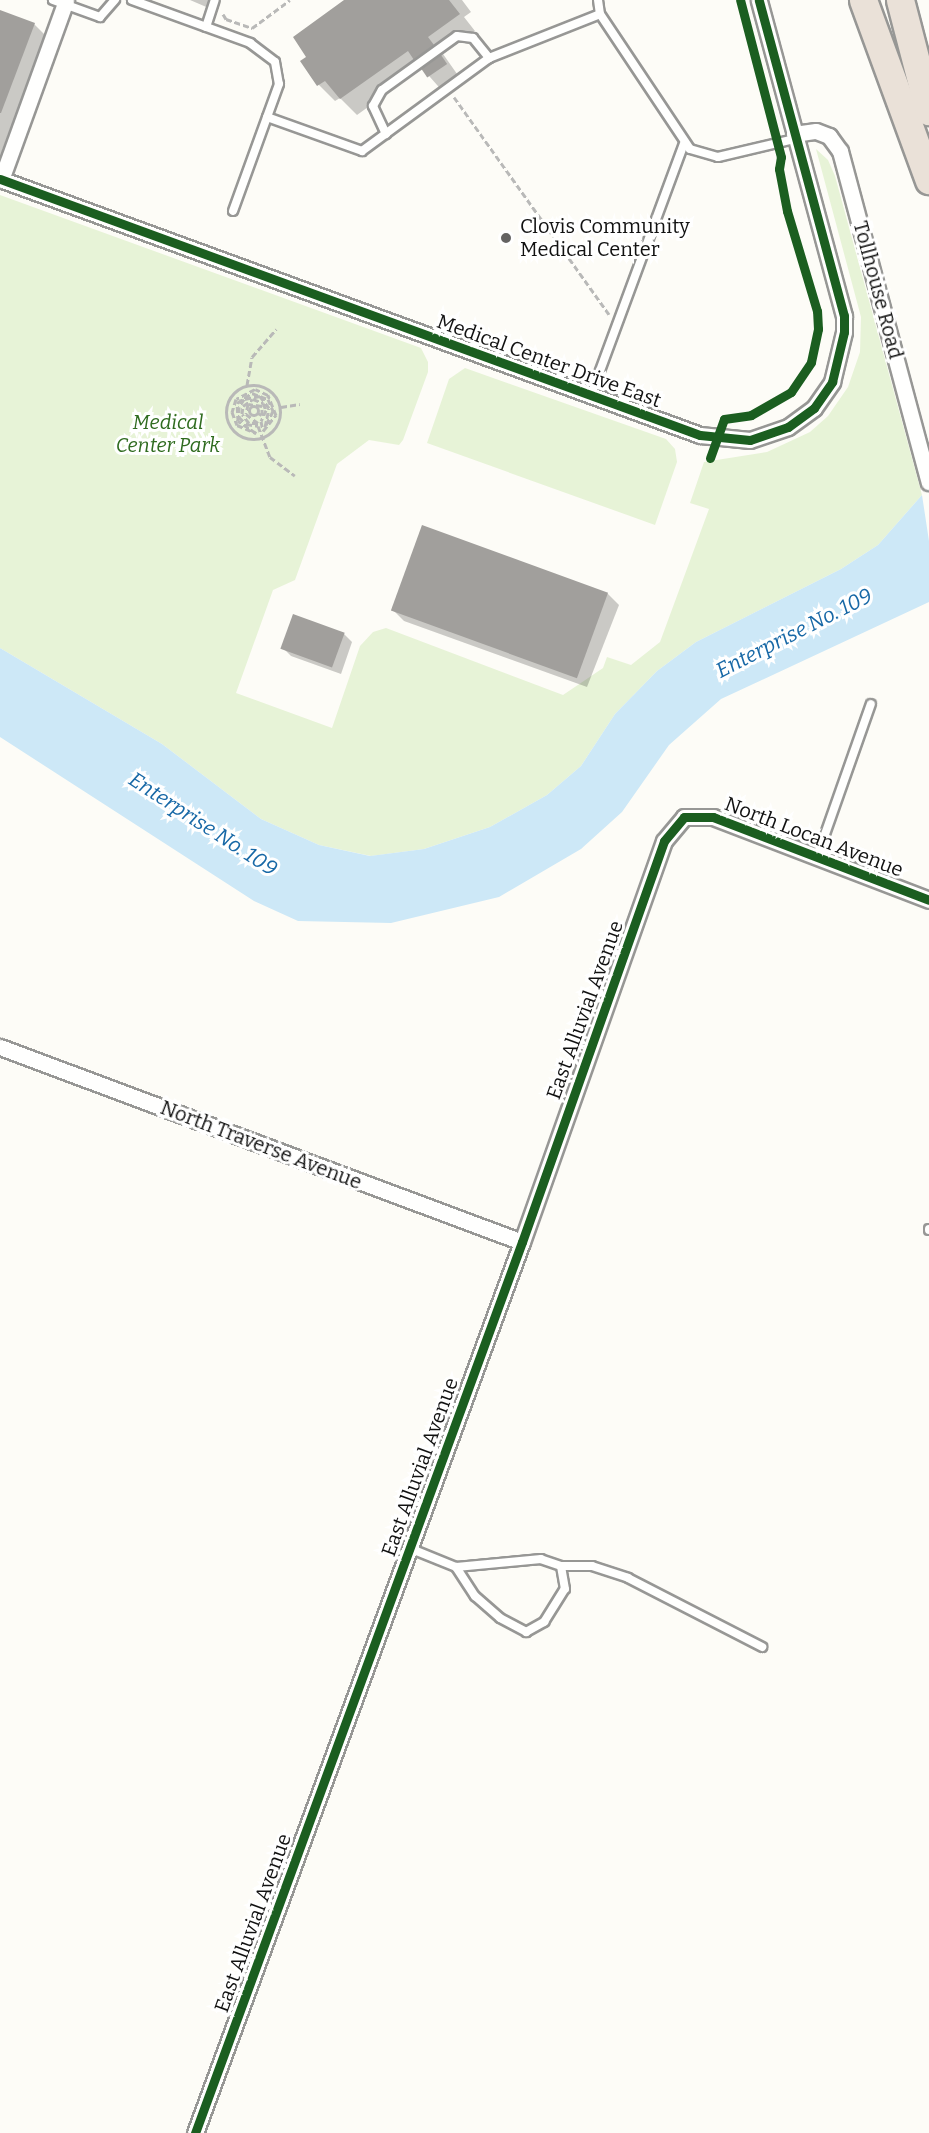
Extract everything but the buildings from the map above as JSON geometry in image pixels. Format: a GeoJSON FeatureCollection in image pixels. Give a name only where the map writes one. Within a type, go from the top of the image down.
{"type":"FeatureCollection","features":[{"type":"Feature","properties":{"kind":"highway"},"geometry":{"type":"LineString","coordinates":[[863,0],[929,180]]}},
{"type":"Feature","properties":{"kind":"highway"},"geometry":{"type":"LineString","coordinates":[[900,0],[929,111]]}},
{"type":"Feature","properties":{"kind":"street","name":"Medical Center Drive East"},"geometry":{"type":"LineString","coordinates":[[0,180],[707,438],[750,440],[788,427],[824,395],[843,348],[843,316],[759,0]]}},
{"type":"Feature","properties":{"kind":"street"},"geometry":{"type":"LineString","coordinates":[[0,180],[61,1]]}},
{"type":"Feature","properties":{"kind":"street","name":"Tollhouse Road"},"geometry":{"type":"LineString","coordinates":[[795,136],[816,131],[829,136],[840,151],[929,482]]}},
{"type":"Feature","properties":{"kind":"street","name":"North Locan Avenue"},"geometry":{"type":"LineString","coordinates":[[684,817],[713,817],[929,900]]}},
{"type":"Feature","properties":{"kind":"street","name":"East Alluvial Avenue"},"geometry":{"type":"LineString","coordinates":[[195,2133],[522,1242],[664,841],[684,817]]}},
{"type":"Feature","properties":{"kind":"street","name":"North Traverse Avenue"},"geometry":{"type":"LineString","coordinates":[[0,1047],[522,1242]]}},
{"type":"Feature","properties":{"kind":"lane"},"geometry":{"type":"LineString","coordinates":[[61,1],[100,17],[115,0]]}},
{"type":"Feature","properties":{"kind":"lane"},"geometry":{"type":"LineString","coordinates":[[132,0],[260,48],[275,62],[279,84],[233,211]]}},
{"type":"Feature","properties":{"kind":"lane"},"geometry":{"type":"LineString","coordinates":[[206,27],[215,0]]}},
{"type":"Feature","properties":{"kind":"lane"},"geometry":{"type":"LineString","coordinates":[[598,0],[600,14],[684,144],[708,157],[718,157],[795,136]]}},
{"type":"Feature","properties":{"kind":"lane"},"geometry":{"type":"LineString","coordinates":[[267,117],[362,151],[489,58],[600,14]]}},
{"type":"Feature","properties":{"kind":"lane"},"geometry":{"type":"LineString","coordinates":[[386,134],[373,106],[382,90],[457,36],[473,38],[489,58]]}},
{"type":"Feature","properties":{"kind":"lane"},"geometry":{"type":"LineString","coordinates":[[591,395],[684,144]]}},
{"type":"Feature","properties":{"kind":"lane"},"geometry":{"type":"LineString","coordinates":[[817,857],[871,704]]}},
{"type":"Feature","properties":{"kind":"lane"},"geometry":{"type":"LineString","coordinates":[[409,1548],[456,1567],[541,1559],[561,1566],[592,1566],[628,1578],[762,1647]]}},
{"type":"Feature","properties":{"kind":"lane"},"geometry":{"type":"LineString","coordinates":[[456,1567],[475,1596],[500,1618],[526,1632],[544,1622],[556,1607],[565,1589],[561,1566]]}},
{"type":"Feature","properties":{"kind":"path"},"geometry":{"type":"LineString","coordinates":[[225,7],[223,18],[252,28],[290,0]]}},
{"type":"Feature","properties":{"kind":"path"},"geometry":{"type":"LineString","coordinates":[[447,88],[617,326]]}},
{"type":"Feature","properties":{"kind":"path"},"geometry":{"type":"LineString","coordinates":[[247,386],[248,366],[255,350],[276,329]]}},
{"type":"Feature","properties":{"kind":"path"},"geometry":{"type":"LineString","coordinates":[[247,386],[264,387],[280,407],[277,424],[261,437],[238,434],[228,420],[232,395],[247,386]]}},
{"type":"Feature","properties":{"kind":"path"},"geometry":{"type":"LineString","coordinates":[[258,413],[262,415],[262,406],[249,404],[246,414],[258,423],[246,420],[242,410],[245,402],[256,399],[266,406],[261,421],[263,431],[276,415],[268,394],[255,389],[236,399],[232,412],[237,425],[256,433],[238,421],[237,403],[252,393],[268,399],[273,411],[265,427],[269,408],[264,399],[249,396],[239,407],[242,421],[258,426],[270,457],[295,476]]}},
{"type":"Feature","properties":{"kind":"path"},"geometry":{"type":"LineString","coordinates":[[280,407],[300,404]]}},
{"type":"Feature","properties":{"kind":"green space","name":"Medical Center Park"},"geometry":{"type":"Polygon","coordinates":[[[816,149],[828,160],[835,176],[922,495],[878,545],[841,569],[696,642],[657,671],[615,714],[581,766],[547,795],[490,827],[424,849],[371,856],[319,845],[261,819],[162,744],[0,648],[0,195],[421,348],[428,362],[428,372],[403,440],[399,445],[369,440],[337,464],[295,580],[273,590],[236,693],[332,728],[360,646],[373,632],[386,628],[563,695],[603,668],[607,657],[631,665],[660,642],[709,509],[690,503],[704,462],[767,452],[810,432],[828,416],[848,387],[860,352],[861,317],[816,149]]]}},
{"type":"Feature","properties":{"kind":"green space"},"geometry":{"type":"Polygon","coordinates":[[[465,368],[666,439],[675,449],[677,462],[655,525],[427,443],[449,379],[465,368]]]}},
{"type":"Feature","properties":{"kind":"water","name":"Enterprise No. 109"},"geometry":{"type":"Polygon","coordinates":[[[922,495],[929,541],[929,602],[721,699],[669,745],[622,812],[581,849],[499,897],[391,923],[298,921],[254,901],[0,737],[0,648],[162,744],[261,819],[319,845],[370,856],[424,849],[490,827],[547,795],[581,766],[615,714],[657,671],[696,642],[841,569],[878,545],[922,495]]]}},
{"type":"Feature","properties":{"kind":"cycle path"},"geometry":{"type":"LineString","coordinates":[[710,458],[724,419],[751,415],[791,392],[811,362],[818,329],[817,311],[787,211],[779,169],[781,157],[740,0]]}},
{"type":"Feature","properties":{"kind":"cycle path"},"geometry":{"type":"LineString","coordinates":[[0,179],[700,435],[750,440],[788,427],[814,408],[832,382],[844,332],[844,316],[759,0]]}},
{"type":"Feature","properties":{"kind":"cycle path"},"geometry":{"type":"LineString","coordinates":[[195,2133],[522,1242],[664,841],[684,817],[713,817],[929,900]]}},
{"type":"Feature","properties":{"kind":"place","name":"Clovis Community Medical Center"},"geometry":{"type":"Point","coordinates":[506,238]}}]}
